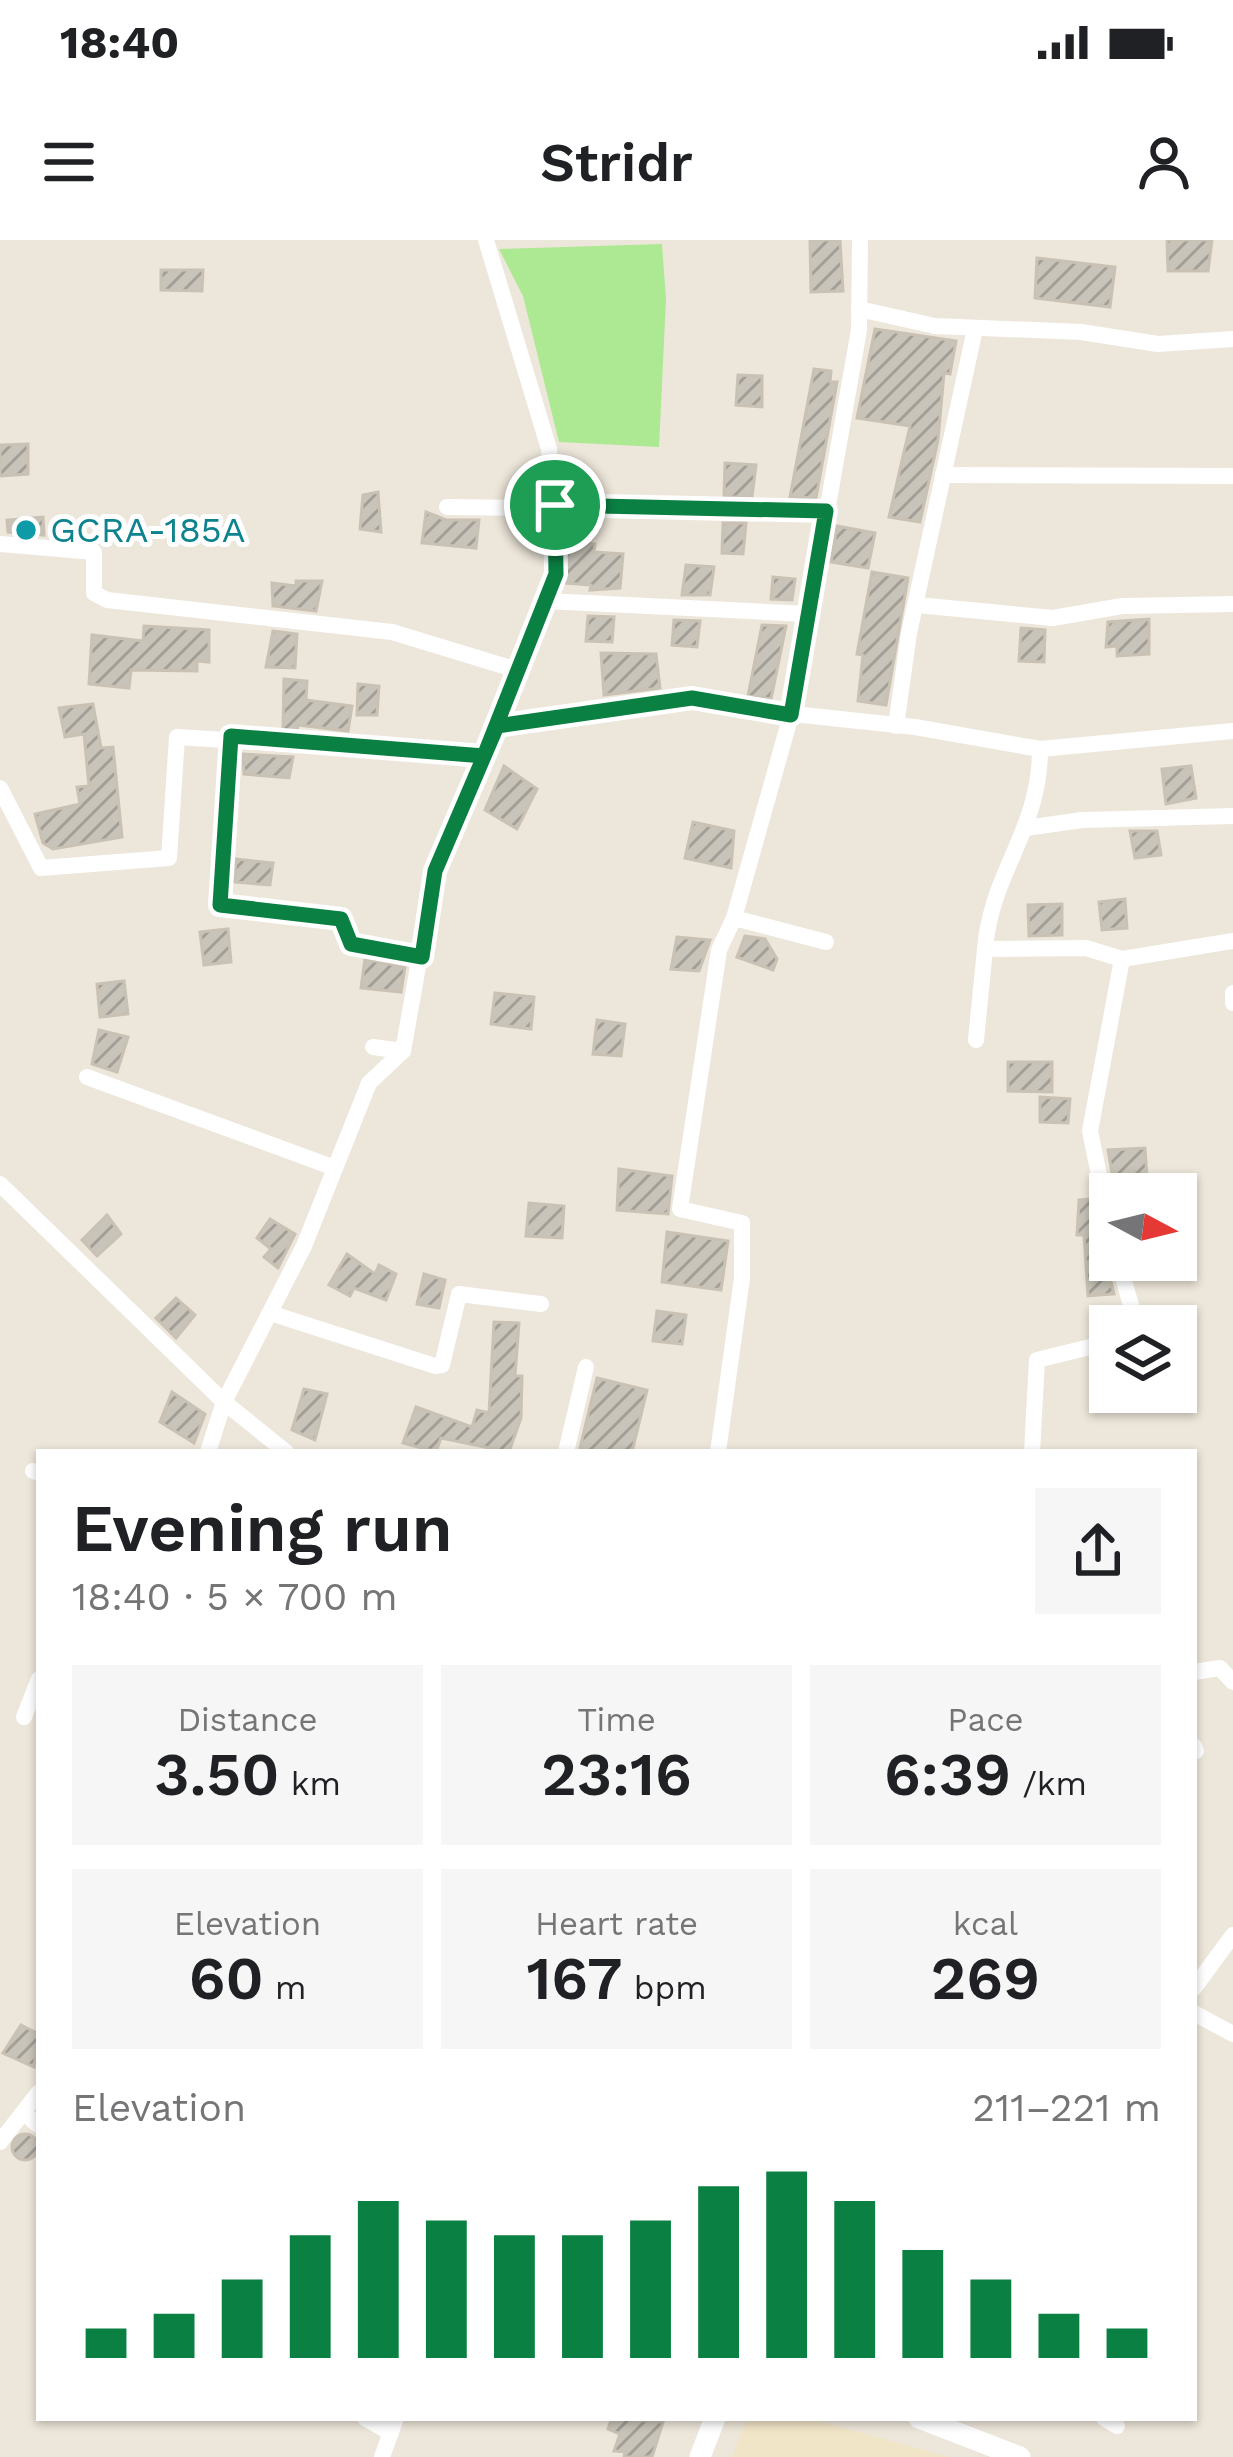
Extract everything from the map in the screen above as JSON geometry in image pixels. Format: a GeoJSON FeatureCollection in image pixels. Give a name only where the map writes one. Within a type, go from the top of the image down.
{"type":"FeatureCollection","features":[{"type":"Feature","properties":{"kind":"main road"},"geometry":{"type":"LineString","coordinates":[[700,2457],[714,2421]]}},
{"type":"Feature","properties":{"kind":"main road"},"geometry":{"type":"LineString","coordinates":[[934,2421],[1020,2457]]}},
{"type":"Feature","properties":{"kind":"street"},"geometry":{"type":"LineString","coordinates":[[209,1449],[224,1402],[270,1312],[368,1083],[403,1051],[435,871],[556,574],[549,449],[486,240]]}},
{"type":"Feature","properties":{"kind":"street"},"geometry":{"type":"LineString","coordinates":[[718,1449],[742,1278],[742,1223],[680,1209],[713,979],[791,715],[859,309],[860,240]]}},
{"type":"Feature","properties":{"kind":"street"},"geometry":{"type":"LineString","coordinates":[[859,309],[975,329],[1081,332],[1158,344],[1233,339]]}},
{"type":"Feature","properties":{"kind":"street"},"geometry":{"type":"LineString","coordinates":[[896,726],[975,329]]}},
{"type":"Feature","properties":{"kind":"street"},"geometry":{"type":"LineString","coordinates":[[943,475],[1233,476]]}},
{"type":"Feature","properties":{"kind":"street"},"geometry":{"type":"LineString","coordinates":[[447,507],[826,511]]}},
{"type":"Feature","properties":{"kind":"street"},"geometry":{"type":"LineString","coordinates":[[0,544],[94,552],[94,593],[107,600],[203,614],[352,625],[520,671]]}},
{"type":"Feature","properties":{"kind":"street"},"geometry":{"type":"LineString","coordinates":[[547,601],[807,614]]}},
{"type":"Feature","properties":{"kind":"street"},"geometry":{"type":"LineString","coordinates":[[917,605],[1053,618],[1122,606],[1233,604]]}},
{"type":"Feature","properties":{"kind":"street"},"geometry":{"type":"LineString","coordinates":[[497,726],[692,698],[1040,749],[1233,731]]}},
{"type":"Feature","properties":{"kind":"street"},"geometry":{"type":"LineString","coordinates":[[590,735],[594,712]]}},
{"type":"Feature","properties":{"kind":"street"},"geometry":{"type":"LineString","coordinates":[[0,788],[41,868],[169,859],[176,737],[231,736],[484,756]]}},
{"type":"Feature","properties":{"kind":"street"},"geometry":{"type":"LineString","coordinates":[[231,736],[220,905],[341,919],[351,944],[422,957]]}},
{"type":"Feature","properties":{"kind":"street"},"geometry":{"type":"LineString","coordinates":[[976,1040],[988,913],[1040,793],[1040,749]]}},
{"type":"Feature","properties":{"kind":"street"},"geometry":{"type":"LineString","coordinates":[[1026,828],[1082,820],[1233,816]]}},
{"type":"Feature","properties":{"kind":"street"},"geometry":{"type":"LineString","coordinates":[[734,918],[826,942]]}},
{"type":"Feature","properties":{"kind":"street"},"geometry":{"type":"LineString","coordinates":[[985,949],[1086,948],[1122,959],[1233,941]]}},
{"type":"Feature","properties":{"kind":"street"},"geometry":{"type":"LineString","coordinates":[[1099,1173],[1090,1131],[1122,959]]}},
{"type":"Feature","properties":{"kind":"street"},"geometry":{"type":"LineString","coordinates":[[1233,993],[1233,1003]]}},
{"type":"Feature","properties":{"kind":"street"},"geometry":{"type":"LineString","coordinates":[[373,1047],[403,1051]]}},
{"type":"Feature","properties":{"kind":"street"},"geometry":{"type":"LineString","coordinates":[[87,1077],[335,1168]]}},
{"type":"Feature","properties":{"kind":"street"},"geometry":{"type":"LineString","coordinates":[[0,1184],[224,1402],[282,1449]]}},
{"type":"Feature","properties":{"kind":"street"},"geometry":{"type":"LineString","coordinates":[[270,1312],[407,1362],[435,1366],[442,1365],[459,1294],[541,1304]]}},
{"type":"Feature","properties":{"kind":"street"},"geometry":{"type":"LineString","coordinates":[[1032,1449],[1037,1360],[1089,1347]]}},
{"type":"Feature","properties":{"kind":"street"},"geometry":{"type":"LineString","coordinates":[[567,1449],[586,1366]]}},
{"type":"Feature","properties":{"kind":"street"},"geometry":{"type":"LineString","coordinates":[[1197,1672],[1220,1668],[1233,1682]]}},
{"type":"Feature","properties":{"kind":"street"},"geometry":{"type":"LineString","coordinates":[[24,1717],[36,1687]]}},
{"type":"Feature","properties":{"kind":"street"},"geometry":{"type":"LineString","coordinates":[[1197,1984],[1233,1935]]}},
{"type":"Feature","properties":{"kind":"street"},"geometry":{"type":"LineString","coordinates":[[1197,2015],[1233,2034]]}},
{"type":"Feature","properties":{"kind":"street"},"geometry":{"type":"LineString","coordinates":[[0,2142],[36,2096]]}},
{"type":"Feature","properties":{"kind":"street"},"geometry":{"type":"LineString","coordinates":[[24,2113],[36,2123]]}},
{"type":"Feature","properties":{"kind":"street"},"geometry":{"type":"LineString","coordinates":[[382,2457],[393,2426]]}},
{"type":"Feature","properties":{"kind":"shaded area"},"geometry":{"type":"Polygon","coordinates":[[[746,2421],[819,2421],[949,2457],[732,2457],[746,2421]]]}},
{"type":"Feature","properties":{"kind":"green space"},"geometry":{"type":"Polygon","coordinates":[[[662,244],[666,299],[659,447],[559,442],[523,296],[499,249],[662,244]]]}},
{"type":"Feature","properties":{"kind":"building"},"geometry":{"type":"Polygon","coordinates":[[[810,240],[840,240],[843,291],[811,292],[810,240]]]}},
{"type":"Feature","properties":{"kind":"building"},"geometry":{"type":"Polygon","coordinates":[[[1167,240],[1212,240],[1208,271],[1168,271],[1167,240]]]}},
{"type":"Feature","properties":{"kind":"building"},"geometry":{"type":"Polygon","coordinates":[[[1037,258],[1115,267],[1110,307],[1035,298],[1037,258]]]}},
{"type":"Feature","properties":{"kind":"building"},"geometry":{"type":"Polygon","coordinates":[[[161,270],[203,270],[202,291],[161,290],[161,270]]]}},
{"type":"Feature","properties":{"kind":"building"},"geometry":{"type":"Polygon","coordinates":[[[875,329],[956,341],[950,374],[944,373],[938,440],[920,522],[889,517],[910,426],[857,418],[875,329]]]}},
{"type":"Feature","properties":{"kind":"building"},"geometry":{"type":"Polygon","coordinates":[[[814,369],[831,371],[830,382],[837,382],[816,498],[790,497],[814,369]]]}},
{"type":"Feature","properties":{"kind":"building"},"geometry":{"type":"Polygon","coordinates":[[[738,375],[762,376],[762,407],[736,405],[738,375]]]}},
{"type":"Feature","properties":{"kind":"building"},"geometry":{"type":"Polygon","coordinates":[[[28,444],[28,474],[0,476],[0,445],[28,444]]]}},
{"type":"Feature","properties":{"kind":"building"},"geometry":{"type":"Polygon","coordinates":[[[725,463],[756,465],[752,497],[724,497],[725,463]]]}},
{"type":"Feature","properties":{"kind":"building"},"geometry":{"type":"Polygon","coordinates":[[[378,492],[381,532],[360,529],[363,495],[378,492]]]}},
{"type":"Feature","properties":{"kind":"building"},"geometry":{"type":"Polygon","coordinates":[[[426,512],[446,520],[479,520],[476,548],[422,543],[426,512]]]}},
{"type":"Feature","properties":{"kind":"building","name":"GCRA-185A"},"geometry":{"type":"Polygon","coordinates":[[[43,517],[44,535],[8,532],[7,520],[43,517]]]}},
{"type":"Feature","properties":{"kind":"building"},"geometry":{"type":"Polygon","coordinates":[[[723,523],[746,523],[743,554],[722,553],[723,523]]]}},
{"type":"Feature","properties":{"kind":"building"},"geometry":{"type":"Polygon","coordinates":[[[837,526],[875,533],[868,568],[831,562],[837,526]]]}},
{"type":"Feature","properties":{"kind":"building"},"geometry":{"type":"Polygon","coordinates":[[[567,541],[595,544],[594,552],[623,554],[620,588],[590,590],[591,585],[566,583],[567,541]]]}},
{"type":"Feature","properties":{"kind":"building"},"geometry":{"type":"Polygon","coordinates":[[[686,565],[714,567],[710,595],[682,595],[686,565]]]}},
{"type":"Feature","properties":{"kind":"building"},"geometry":{"type":"Polygon","coordinates":[[[872,572],[908,578],[886,705],[858,701],[863,655],[857,654],[872,572]]]}},
{"type":"Feature","properties":{"kind":"building"},"geometry":{"type":"Polygon","coordinates":[[[773,577],[795,579],[792,600],[771,599],[773,577]]]}},
{"type":"Feature","properties":{"kind":"building"},"geometry":{"type":"Polygon","coordinates":[[[296,581],[322,581],[316,611],[273,606],[272,583],[296,586],[296,581]]]}},
{"type":"Feature","properties":{"kind":"building"},"geometry":{"type":"Polygon","coordinates":[[[588,616],[614,617],[612,642],[586,641],[588,616]]]}},
{"type":"Feature","properties":{"kind":"building"},"geometry":{"type":"Polygon","coordinates":[[[1149,619],[1149,654],[1117,656],[1117,646],[1106,647],[1108,622],[1149,619]]]}},
{"type":"Feature","properties":{"kind":"building"},"geometry":{"type":"Polygon","coordinates":[[[674,620],[700,621],[697,647],[672,645],[674,620]]]}},
{"type":"Feature","properties":{"kind":"building"},"geometry":{"type":"Polygon","coordinates":[[[762,625],[786,626],[771,699],[748,696],[762,625]]]}},
{"type":"Feature","properties":{"kind":"building"},"geometry":{"type":"Polygon","coordinates":[[[144,626],[209,630],[209,662],[197,661],[197,671],[131,670],[129,688],[89,684],[92,635],[143,641],[144,626]]]}},
{"type":"Feature","properties":{"kind":"building"},"geometry":{"type":"Polygon","coordinates":[[[1021,628],[1045,630],[1044,662],[1019,661],[1021,628]]]}},
{"type":"Feature","properties":{"kind":"building"},"geometry":{"type":"Polygon","coordinates":[[[273,631],[297,634],[295,668],[266,667],[273,631]]]}},
{"type":"Feature","properties":{"kind":"building"},"geometry":{"type":"Polygon","coordinates":[[[601,653],[656,654],[660,688],[604,695],[601,653]]]}},
{"type":"Feature","properties":{"kind":"building"},"geometry":{"type":"Polygon","coordinates":[[[284,679],[307,681],[306,700],[352,706],[348,731],[298,725],[297,732],[283,731],[284,679]]]}},
{"type":"Feature","properties":{"kind":"building"},"geometry":{"type":"Polygon","coordinates":[[[358,684],[379,686],[377,715],[357,715],[358,684]]]}},
{"type":"Feature","properties":{"kind":"building"},"geometry":{"type":"Polygon","coordinates":[[[93,704],[101,748],[113,747],[122,837],[53,849],[43,843],[35,814],[80,804],[77,787],[89,786],[84,734],[65,737],[59,708],[93,704]]]}},
{"type":"Feature","properties":{"kind":"building"},"geometry":{"type":"Polygon","coordinates":[[[243,754],[293,757],[289,778],[244,774],[243,754]]]}},
{"type":"Feature","properties":{"kind":"building"},"geometry":{"type":"Polygon","coordinates":[[[504,766],[537,789],[517,829],[485,810],[504,766]]]}},
{"type":"Feature","properties":{"kind":"building"},"geometry":{"type":"Polygon","coordinates":[[[1191,766],[1196,798],[1166,804],[1162,769],[1191,766]]]}},
{"type":"Feature","properties":{"kind":"building"},"geometry":{"type":"Polygon","coordinates":[[[693,822],[734,831],[731,868],[685,858],[693,822]]]}},
{"type":"Feature","properties":{"kind":"building"},"geometry":{"type":"Polygon","coordinates":[[[1130,831],[1157,831],[1161,855],[1135,858],[1130,831]]]}},
{"type":"Feature","properties":{"kind":"building"},"geometry":{"type":"Polygon","coordinates":[[[236,859],[273,863],[270,885],[234,882],[236,859]]]}},
{"type":"Feature","properties":{"kind":"building"},"geometry":{"type":"Polygon","coordinates":[[[1125,899],[1127,928],[1102,930],[1099,902],[1125,899]]]}},
{"type":"Feature","properties":{"kind":"building"},"geometry":{"type":"Polygon","coordinates":[[[1062,904],[1062,935],[1029,936],[1028,905],[1062,904]]]}},
{"type":"Feature","properties":{"kind":"building"},"geometry":{"type":"Polygon","coordinates":[[[228,929],[231,962],[204,965],[200,932],[228,929]]]}},
{"type":"Feature","properties":{"kind":"building"},"geometry":{"type":"Polygon","coordinates":[[[745,936],[765,939],[777,959],[773,970],[737,957],[745,936]]]}},
{"type":"Feature","properties":{"kind":"building"},"geometry":{"type":"Polygon","coordinates":[[[677,937],[710,940],[699,971],[671,969],[677,937]]]}},
{"type":"Feature","properties":{"kind":"building"},"geometry":{"type":"Polygon","coordinates":[[[365,959],[405,967],[401,992],[361,988],[365,959]]]}},
{"type":"Feature","properties":{"kind":"building"},"geometry":{"type":"Polygon","coordinates":[[[124,981],[128,1014],[100,1017],[97,984],[124,981]]]}},
{"type":"Feature","properties":{"kind":"building"},"geometry":{"type":"Polygon","coordinates":[[[495,993],[534,997],[531,1029],[491,1024],[495,993]]]}},
{"type":"Feature","properties":{"kind":"building"},"geometry":{"type":"Polygon","coordinates":[[[597,1020],[625,1024],[621,1056],[593,1054],[597,1020]]]}},
{"type":"Feature","properties":{"kind":"building"},"geometry":{"type":"Polygon","coordinates":[[[99,1030],[128,1037],[117,1072],[92,1064],[99,1030]]]}},
{"type":"Feature","properties":{"kind":"building"},"geometry":{"type":"Polygon","coordinates":[[[1008,1062],[1052,1062],[1052,1092],[1008,1091],[1008,1062]]]}},
{"type":"Feature","properties":{"kind":"building"},"geometry":{"type":"Polygon","coordinates":[[[1040,1097],[1070,1099],[1068,1123],[1040,1122],[1040,1097]]]}},
{"type":"Feature","properties":{"kind":"building"},"geometry":{"type":"Polygon","coordinates":[[[1145,1148],[1147,1173],[1112,1173],[1108,1150],[1145,1148]]]}},
{"type":"Feature","properties":{"kind":"building"},"geometry":{"type":"Polygon","coordinates":[[[619,1169],[672,1176],[668,1214],[617,1210],[619,1169]]]}},
{"type":"Feature","properties":{"kind":"building"},"geometry":{"type":"Polygon","coordinates":[[[1089,1199],[1089,1281],[1111,1281],[1114,1294],[1088,1296],[1084,1235],[1077,1235],[1079,1200],[1089,1199]]]}},
{"type":"Feature","properties":{"kind":"building"},"geometry":{"type":"Polygon","coordinates":[[[529,1203],[564,1206],[562,1238],[526,1236],[529,1203]]]}},
{"type":"Feature","properties":{"kind":"building"},"geometry":{"type":"Polygon","coordinates":[[[107,1215],[121,1234],[97,1256],[82,1240],[107,1215]]]}},
{"type":"Feature","properties":{"kind":"building"},"geometry":{"type":"Polygon","coordinates":[[[270,1219],[295,1234],[278,1268],[264,1257],[271,1249],[257,1238],[270,1219]]]}},
{"type":"Feature","properties":{"kind":"building"},"geometry":{"type":"Polygon","coordinates":[[[667,1232],[728,1241],[721,1290],[662,1282],[667,1232]]]}},
{"type":"Feature","properties":{"kind":"building"},"geometry":{"type":"Polygon","coordinates":[[[347,1254],[375,1274],[379,1265],[396,1274],[386,1300],[354,1288],[350,1296],[329,1285],[347,1254]]]}},
{"type":"Feature","properties":{"kind":"building"},"geometry":{"type":"Polygon","coordinates":[[[424,1274],[445,1280],[439,1308],[417,1304],[424,1274]]]}},
{"type":"Feature","properties":{"kind":"building"},"geometry":{"type":"Polygon","coordinates":[[[176,1298],[195,1315],[176,1338],[156,1318],[176,1298]]]}},
{"type":"Feature","properties":{"kind":"building"},"geometry":{"type":"Polygon","coordinates":[[[657,1311],[686,1315],[682,1344],[653,1341],[657,1311]]]}},
{"type":"Feature","properties":{"kind":"building"},"geometry":{"type":"Polygon","coordinates":[[[494,1322],[519,1323],[515,1376],[522,1376],[521,1418],[510,1449],[441,1438],[437,1449],[403,1443],[416,1407],[472,1427],[477,1410],[489,1413],[494,1322]]]}},
{"type":"Feature","properties":{"kind":"building"},"geometry":{"type":"Polygon","coordinates":[[[597,1378],[647,1390],[633,1449],[580,1449],[597,1378]]]}},
{"type":"Feature","properties":{"kind":"building"},"geometry":{"type":"Polygon","coordinates":[[[304,1389],[327,1394],[315,1440],[292,1430],[304,1389]]]}},
{"type":"Feature","properties":{"kind":"building"},"geometry":{"type":"Polygon","coordinates":[[[172,1392],[205,1414],[194,1443],[160,1422],[172,1392]]]}},
{"type":"Feature","properties":{"kind":"building"},"geometry":{"type":"Polygon","coordinates":[[[21,2025],[36,2032],[34,2067],[3,2053],[21,2025]]]}},
{"type":"Feature","properties":{"kind":"building"},"geometry":{"type":"Polygon","coordinates":[[[25,2134],[34,2138],[34,2156],[25,2160],[16,2156],[12,2147],[16,2138],[25,2134]]]}},
{"type":"Feature","properties":{"kind":"building"},"geometry":{"type":"Polygon","coordinates":[[[611,2421],[663,2422],[652,2457],[624,2457],[625,2452],[614,2451],[620,2434],[608,2429],[611,2421]]]}},
{"type":"Feature","properties":{"kind":"place","name":"GCRA-185A"},"geometry":{"type":"Point","coordinates":[26,530]}},
{"type":"Feature","properties":{"kind":"route"},"geometry":{"type":"LineString","coordinates":[[555,505],[826,511],[791,715],[692,698],[497,726],[435,871],[422,957],[351,944],[341,919],[220,905],[231,736],[484,756],[556,574],[555,505]]}}]}
